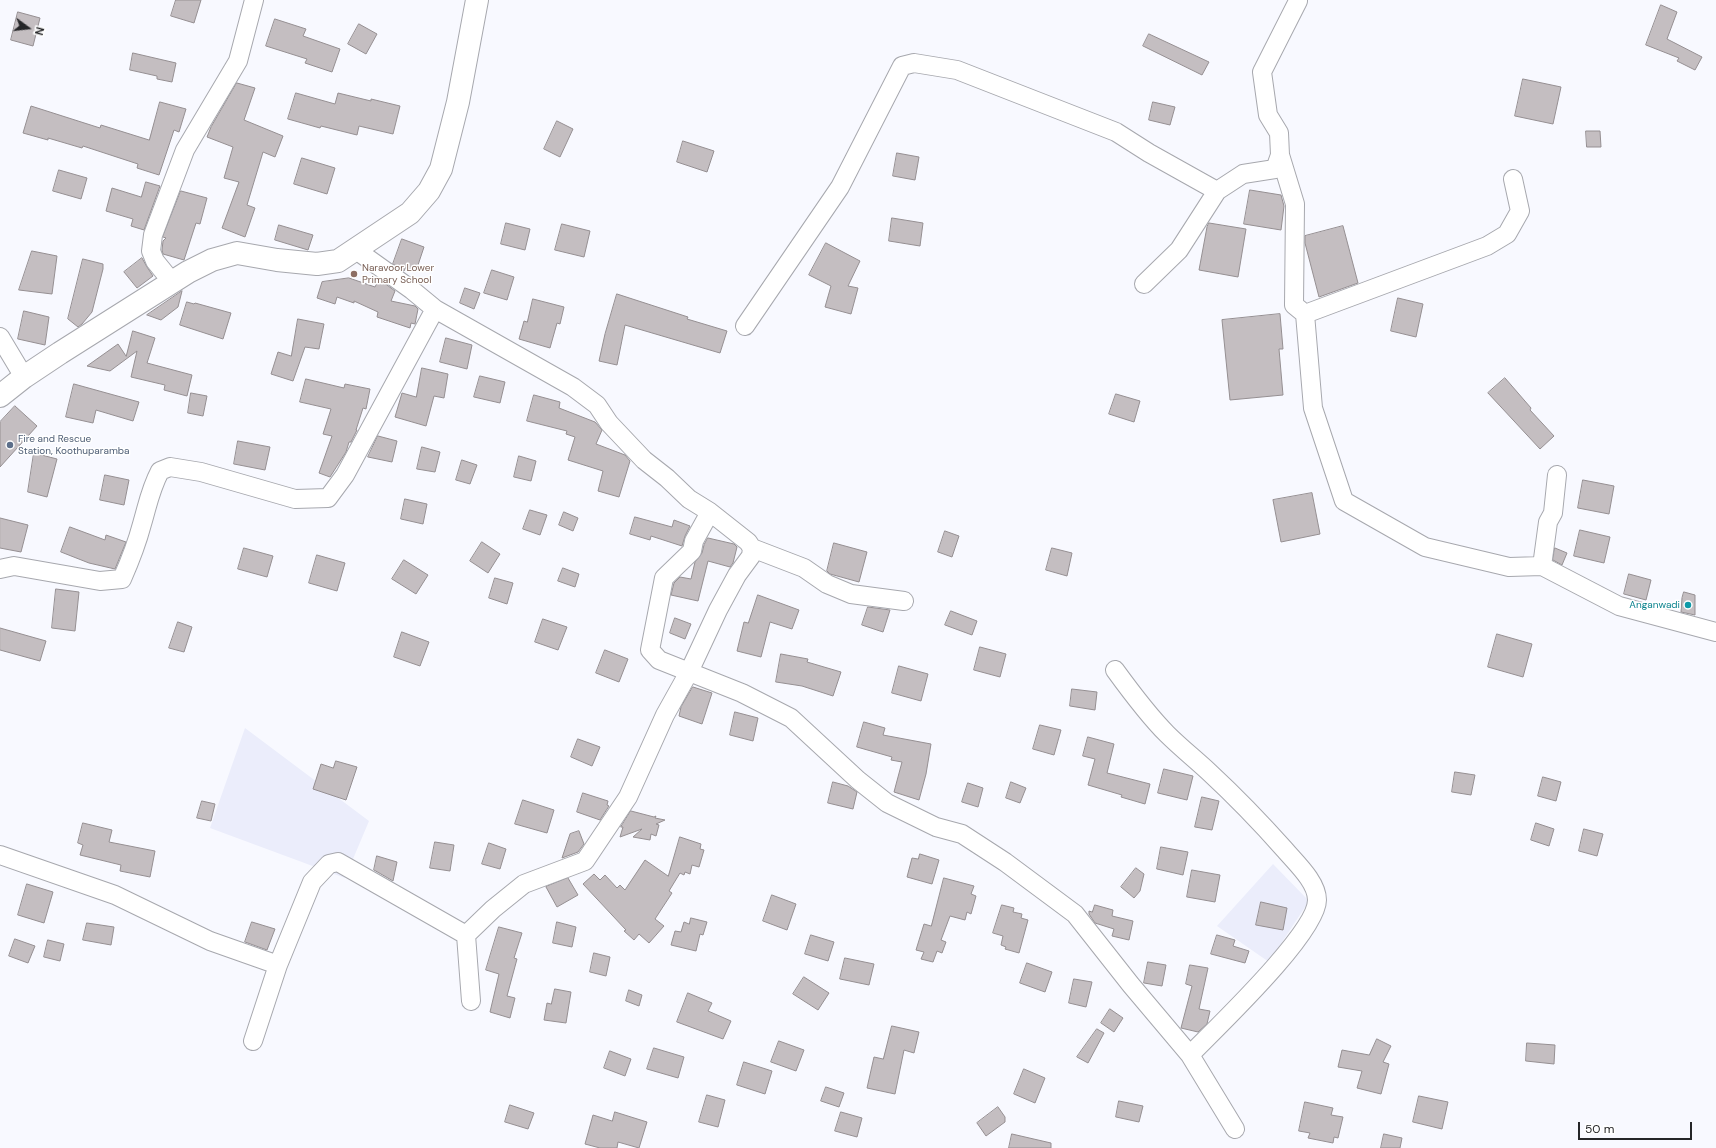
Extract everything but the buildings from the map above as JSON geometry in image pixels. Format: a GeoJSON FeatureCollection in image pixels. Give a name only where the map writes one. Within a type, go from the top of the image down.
{"type":"FeatureCollection","features":[{"type":"Feature","properties":{"kind":"main road"},"geometry":{"type":"LineString","coordinates":[[0,396],[24,377],[172,282],[212,260],[237,253],[278,260],[317,264],[338,261],[410,213],[429,191],[441,169],[458,102],[477,0]]}},
{"type":"Feature","properties":{"kind":"street"},"geometry":{"type":"LineString","coordinates":[[172,282],[155,261],[151,251],[153,235],[185,150],[238,61],[254,0]]}},
{"type":"Feature","properties":{"kind":"street"},"geometry":{"type":"LineString","coordinates":[[1298,1],[1262,72],[1268,115],[1279,133],[1280,155],[1295,204],[1294,305],[1305,314],[1313,408],[1344,501],[1424,547],[1509,567],[1542,566],[1619,606],[1716,632]]}},
{"type":"Feature","properties":{"kind":"street"},"geometry":{"type":"LineString","coordinates":[[745,326],[840,187],[902,66],[914,63],[957,70],[1116,132],[1149,153],[1216,191]]}},
{"type":"Feature","properties":{"kind":"street"},"geometry":{"type":"LineString","coordinates":[[1144,284],[1179,250],[1216,191],[1243,174],[1275,169],[1280,155]]}},
{"type":"Feature","properties":{"kind":"street"},"geometry":{"type":"LineString","coordinates":[[1305,314],[1487,246],[1507,234],[1520,211],[1513,179]]}},
{"type":"Feature","properties":{"kind":"street"},"geometry":{"type":"LineString","coordinates":[[356,250],[412,290],[435,309],[573,387],[597,405],[609,423],[644,460],[690,499],[736,531],[752,548],[804,568],[827,584],[851,594],[904,601]]}},
{"type":"Feature","properties":{"kind":"street"},"geometry":{"type":"LineString","coordinates":[[0,569],[14,566],[100,581],[122,579],[143,523],[152,487],[160,471],[170,467],[202,472],[295,499],[328,498],[345,475],[435,309]]}},
{"type":"Feature","properties":{"kind":"street"},"geometry":{"type":"LineString","coordinates":[[0,337],[24,377]]}},
{"type":"Feature","properties":{"kind":"street"},"geometry":{"type":"LineString","coordinates":[[1542,566],[1548,522],[1554,513],[1557,475]]}},
{"type":"Feature","properties":{"kind":"street"},"geometry":{"type":"LineString","coordinates":[[710,512],[694,541],[692,550],[664,578],[650,650],[659,660],[665,663],[742,693],[791,718],[858,780],[886,803],[936,827],[962,834],[1005,862],[1075,914],[1130,985],[1190,1055],[1236,1129]]}},
{"type":"Feature","properties":{"kind":"street"},"geometry":{"type":"LineString","coordinates":[[466,935],[493,909],[524,884],[585,861],[628,797],[665,715],[689,672],[737,575],[751,556],[752,548]]}},
{"type":"Feature","properties":{"kind":"street"},"geometry":{"type":"LineString","coordinates":[[1115,670],[1128,688],[1166,733],[1257,819],[1307,876],[1314,889],[1317,900],[1315,912],[1307,927],[1280,961],[1190,1055]]}},
{"type":"Feature","properties":{"kind":"street"},"geometry":{"type":"LineString","coordinates":[[0,855],[115,895],[210,942],[278,965]]}},
{"type":"Feature","properties":{"kind":"street"},"geometry":{"type":"LineString","coordinates":[[253,1041],[278,965],[312,882],[329,864],[338,862],[466,935]]}},
{"type":"Feature","properties":{"kind":"street"},"geometry":{"type":"LineString","coordinates":[[466,935],[471,1000]]}},
{"type":"Feature","properties":{"kind":"shaded area"},"geometry":{"type":"Polygon","coordinates":[[[245,728],[369,821],[345,878],[210,828],[245,728]]]}},
{"type":"Feature","properties":{"kind":"shaded area"},"geometry":{"type":"Polygon","coordinates":[[[1273,864],[1309,901],[1269,962],[1217,926],[1273,864]]]}},
{"type":"Feature","properties":{"kind":"place","name":"Naravoor Lower Primary School"},"geometry":{"type":"Point","coordinates":[354,274]}},
{"type":"Feature","properties":{"kind":"place","name":"Fire and Rescue Station, Koothuparamba"},"geometry":{"type":"Point","coordinates":[10,445]}},
{"type":"Feature","properties":{"kind":"place","name":"Anganwadi"},"geometry":{"type":"Point","coordinates":[1688,605]}}]}
